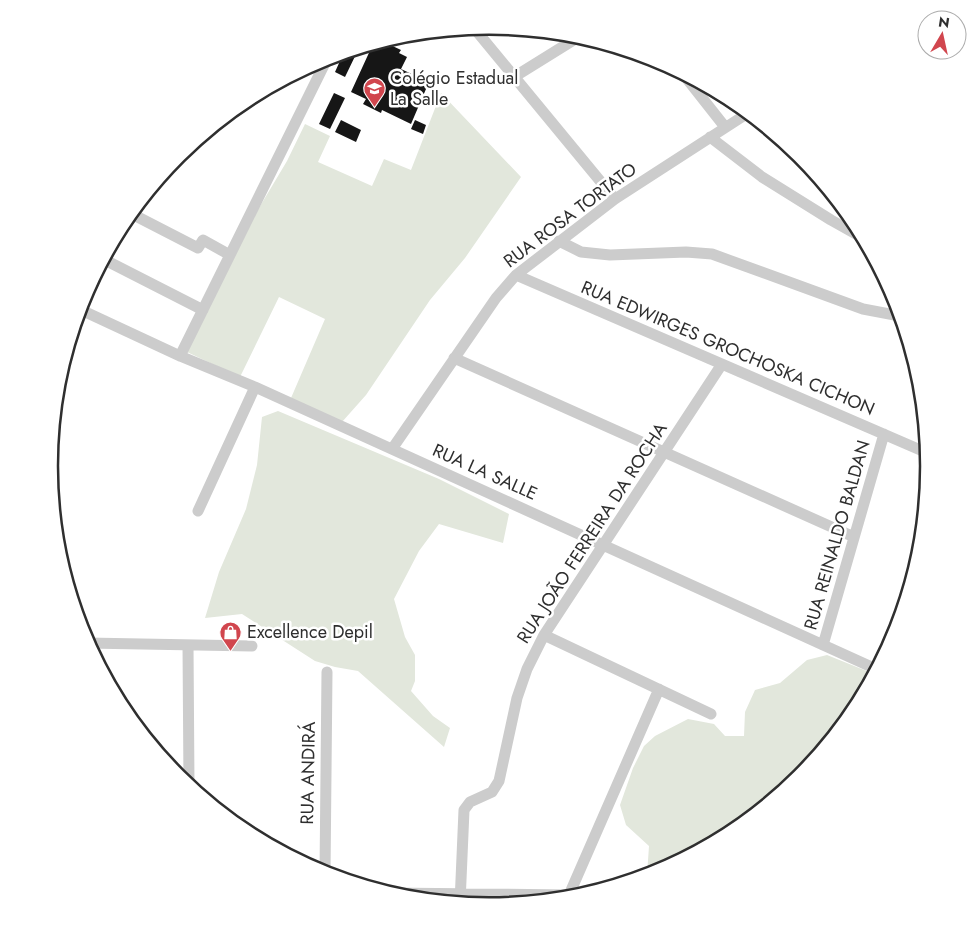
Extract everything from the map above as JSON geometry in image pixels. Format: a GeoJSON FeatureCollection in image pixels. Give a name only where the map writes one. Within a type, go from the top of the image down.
{"type":"FeatureCollection","features":[{"type":"Feature","properties":{"kind":"street"},"geometry":{"type":"LineString","coordinates":[[480,35],[615,199]]}},
{"type":"Feature","properties":{"kind":"street"},"geometry":{"type":"LineString","coordinates":[[514,77],[570,43]]}},
{"type":"Feature","properties":{"kind":"street"},"geometry":{"type":"LineString","coordinates":[[180,356],[323,69]]}},
{"type":"Feature","properties":{"kind":"street"},"geometry":{"type":"LineString","coordinates":[[695,88],[725,127]]}},
{"type":"Feature","properties":{"kind":"street","name":"RUA ROSA TORTATO"},"geometry":{"type":"LineString","coordinates":[[392,450],[496,298],[516,276],[615,199],[741,117]]}},
{"type":"Feature","properties":{"kind":"street"},"geometry":{"type":"LineString","coordinates":[[710,137],[762,177],[849,230]]}},
{"type":"Feature","properties":{"kind":"street"},"geometry":{"type":"LineString","coordinates":[[138,216],[198,248],[203,240],[230,255]]}},
{"type":"Feature","properties":{"kind":"street"},"geometry":{"type":"LineString","coordinates":[[559,241],[581,252],[610,255],[686,252],[712,254],[863,309],[892,315]]}},
{"type":"Feature","properties":{"kind":"street"},"geometry":{"type":"LineString","coordinates":[[109,262],[203,310]]}},
{"type":"Feature","properties":{"kind":"street","name":"RUA EDWIRGES GROCHOSKA CICHON"},"geometry":{"type":"LineString","coordinates":[[516,276],[919,450]]}},
{"type":"Feature","properties":{"kind":"street","name":"RUA LA SALLE"},"geometry":{"type":"LineString","coordinates":[[86,312],[870,666]]}},
{"type":"Feature","properties":{"kind":"street"},"geometry":{"type":"LineString","coordinates":[[454,358],[854,537]]}},
{"type":"Feature","properties":{"kind":"street","name":"RUA JOÃO FERREIRA DA ROCHA"},"geometry":{"type":"LineString","coordinates":[[460,896],[464,810],[470,802],[492,792],[499,781],[518,698],[527,669],[544,635],[722,364]]}},
{"type":"Feature","properties":{"kind":"street"},"geometry":{"type":"LineString","coordinates":[[198,511],[255,387]]}},
{"type":"Feature","properties":{"kind":"street","name":"RUA REINALDO BALDAN"},"geometry":{"type":"LineString","coordinates":[[823,645],[884,434]]}},
{"type":"Feature","properties":{"kind":"street"},"geometry":{"type":"LineString","coordinates":[[544,635],[711,714]]}},
{"type":"Feature","properties":{"kind":"street"},"geometry":{"type":"LineString","coordinates":[[96,643],[252,646]]}},
{"type":"Feature","properties":{"kind":"street"},"geometry":{"type":"LineString","coordinates":[[188,644],[189,776]]}},
{"type":"Feature","properties":{"kind":"street","name":"RUA ANDIRÁ"},"geometry":{"type":"LineString","coordinates":[[325,864],[327,672]]}},
{"type":"Feature","properties":{"kind":"street"},"geometry":{"type":"LineString","coordinates":[[571,889],[658,689]]}},
{"type":"Feature","properties":{"kind":"shaded area"},"geometry":{"type":"Polygon","coordinates":[[[441,93],[521,177],[465,258],[430,300],[366,395],[342,422],[291,398],[325,319],[279,297],[240,377],[187,352],[253,218],[287,161],[305,124],[330,136],[318,162],[372,186],[384,159],[411,170],[441,93]]]}},
{"type":"Feature","properties":{"kind":"shaded area"},"geometry":{"type":"Polygon","coordinates":[[[278,411],[439,479],[509,514],[503,543],[439,524],[419,551],[394,599],[405,637],[415,655],[415,681],[411,691],[433,716],[450,728],[444,747],[358,671],[315,661],[242,614],[205,618],[219,572],[246,509],[257,465],[262,417],[278,411]]]}},
{"type":"Feature","properties":{"kind":"shaded area"},"geometry":{"type":"Polygon","coordinates":[[[827,655],[868,671],[847,705],[813,750],[773,790],[751,808],[704,839],[679,853],[648,866],[649,846],[626,825],[620,805],[633,768],[644,746],[655,736],[688,719],[714,724],[725,736],[744,736],[745,712],[755,690],[780,683],[807,660],[827,655]]]}},
{"type":"Feature","properties":{"kind":"building"},"geometry":{"type":"Polygon","coordinates":[[[393,46],[401,50],[399,53],[407,57],[401,69],[429,82],[411,124],[382,110],[381,113],[363,104],[366,99],[351,92],[369,52],[393,46]]]}},
{"type":"Feature","properties":{"kind":"building"},"geometry":{"type":"Polygon","coordinates":[[[355,57],[345,77],[335,72],[339,62],[355,57]]]}},
{"type":"Feature","properties":{"kind":"building"},"geometry":{"type":"Polygon","coordinates":[[[334,93],[345,98],[330,129],[319,124],[334,93]]]}},
{"type":"Feature","properties":{"kind":"building"},"geometry":{"type":"Polygon","coordinates":[[[341,120],[361,130],[356,142],[335,132],[341,120]]]}},
{"type":"Feature","properties":{"kind":"building"},"geometry":{"type":"Polygon","coordinates":[[[415,120],[426,125],[423,134],[411,129],[415,120]]]}},
{"type":"Feature","properties":{"kind":"place","name":"Colégio Estadual La Salle"},"geometry":{"type":"Point","coordinates":[374,107]}},
{"type":"Feature","properties":{"kind":"place","name":"Excellence Depil"},"geometry":{"type":"Point","coordinates":[231,651]}}]}
